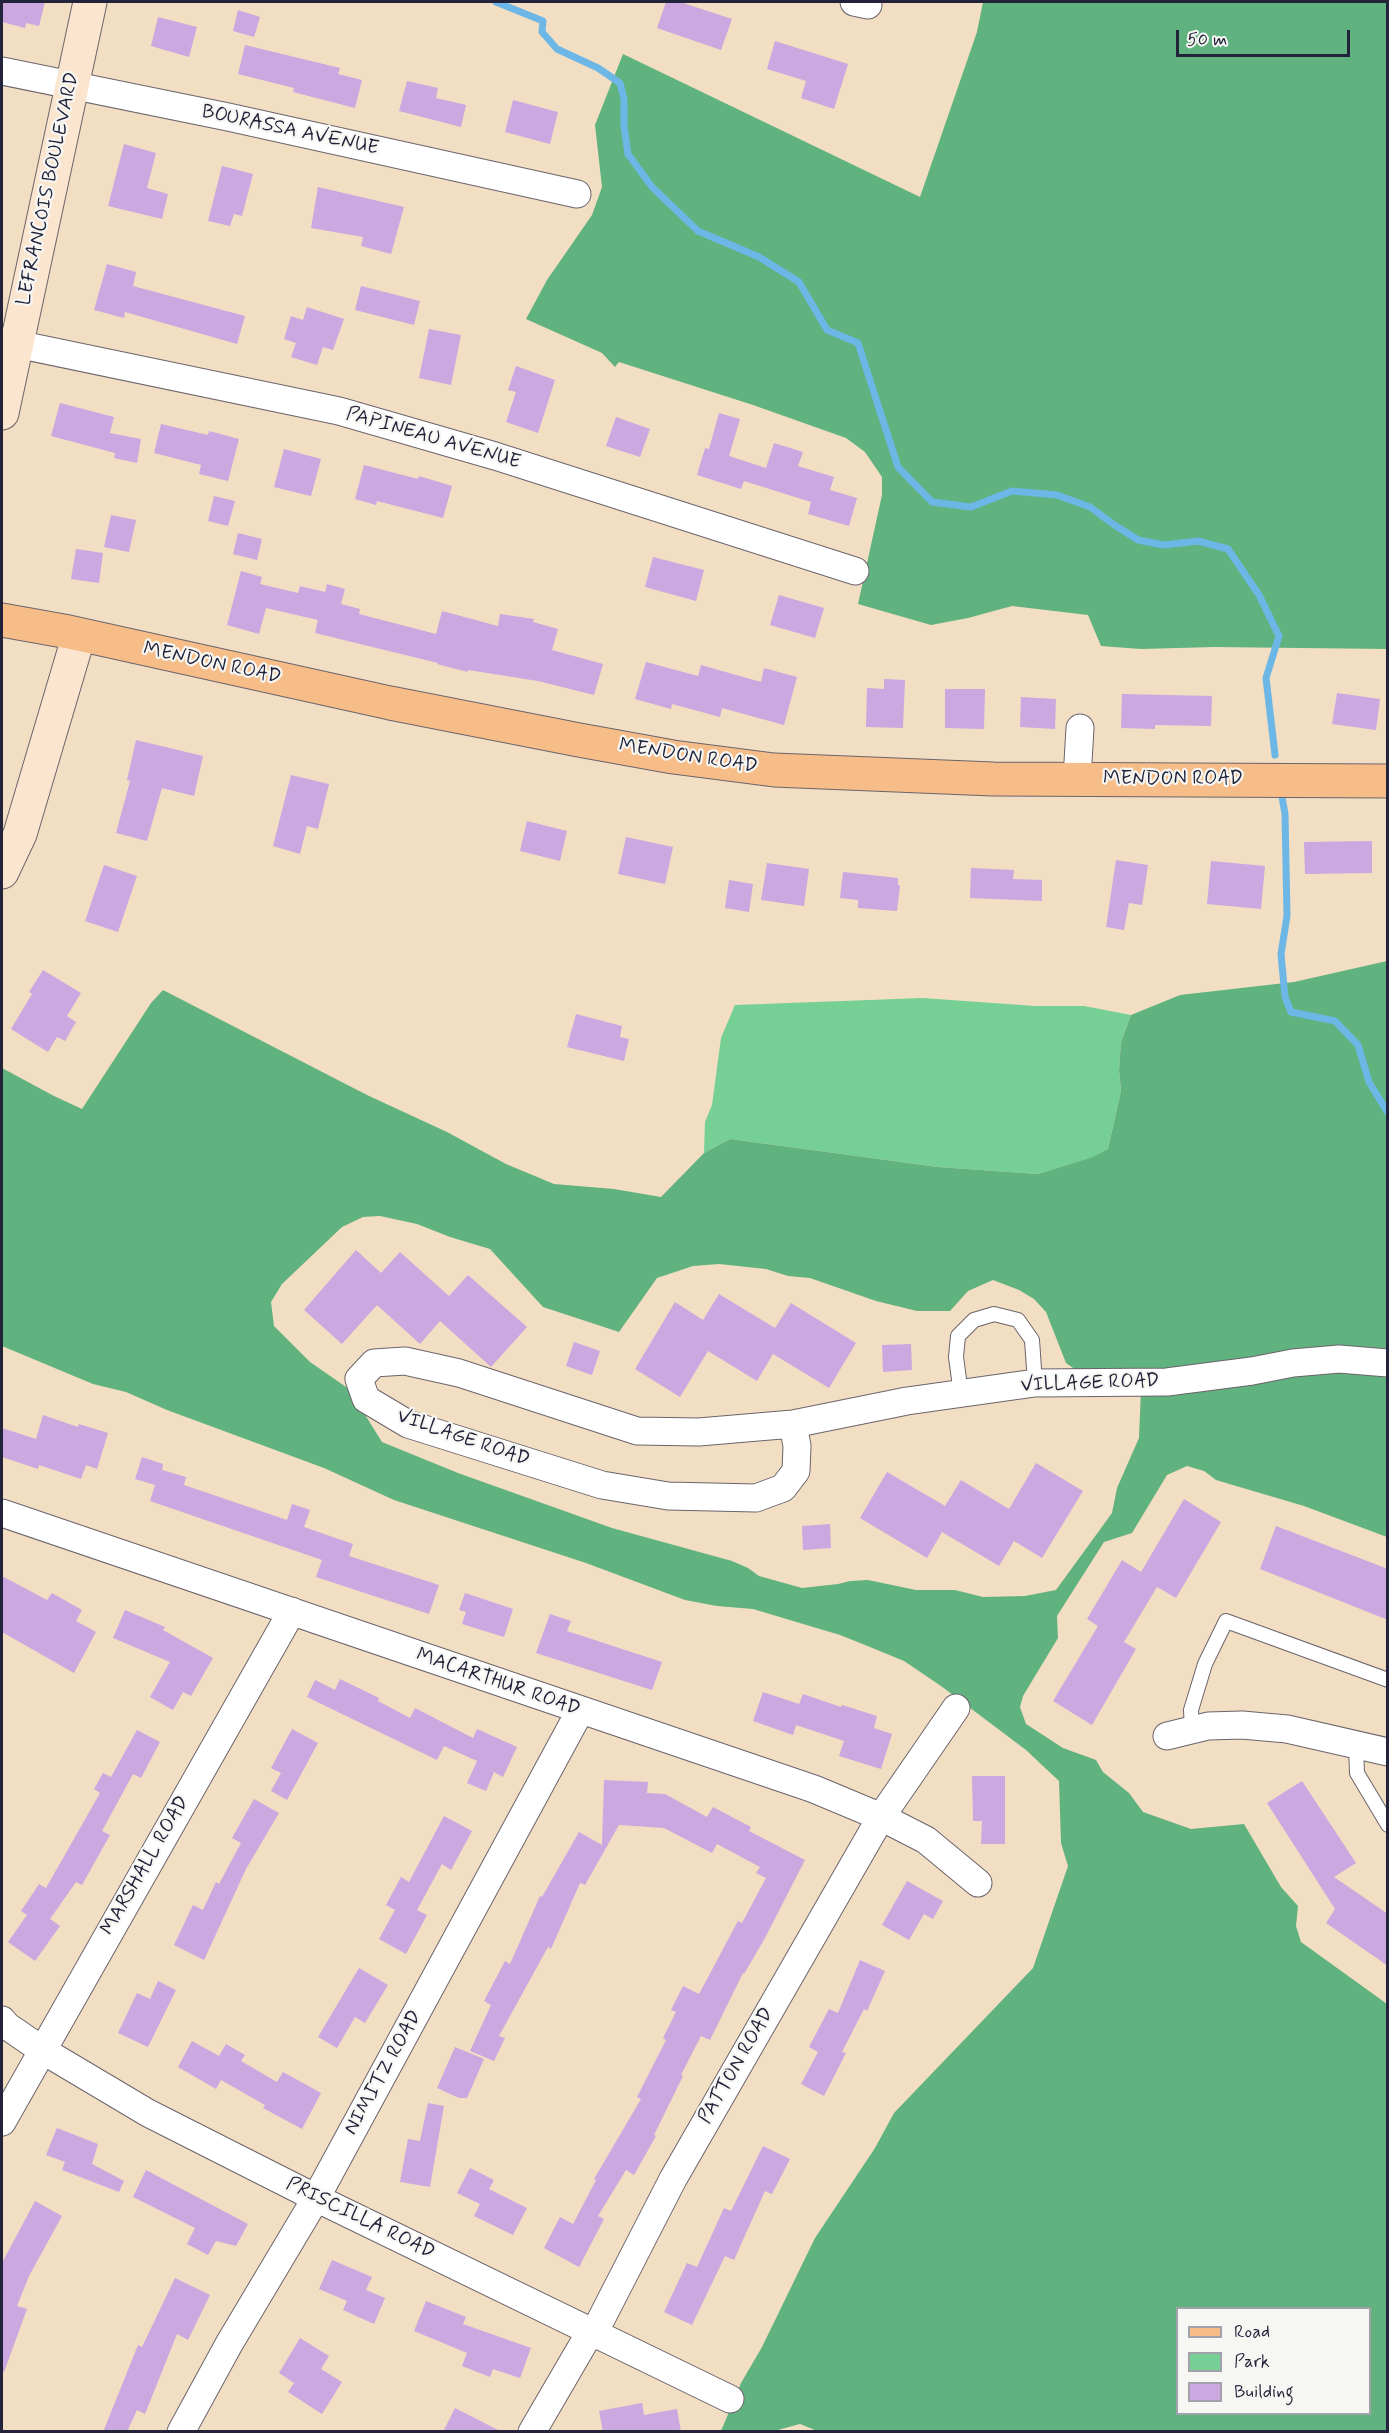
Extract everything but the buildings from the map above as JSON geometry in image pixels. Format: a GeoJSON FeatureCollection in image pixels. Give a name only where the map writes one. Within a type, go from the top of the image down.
{"type":"FeatureCollection","features":[{"type":"Feature","properties":{"kind":"main road","name":"MENDON ROAD"},"geometry":{"type":"LineString","coordinates":[[2,620],[390,703],[673,757],[774,770],[993,779],[1388,781]]}},
{"type":"Feature","properties":{"kind":"street","name":"LEFRANCOIS BOULEVARD"},"geometry":{"type":"LineString","coordinates":[[2,413],[8,343],[72,85],[90,2]]}},
{"type":"Feature","properties":{"kind":"street","name":"BOURASSA AVENUE"},"geometry":{"type":"LineString","coordinates":[[2,71],[577,194]]}},
{"type":"Feature","properties":{"kind":"street","name":"PAPINEAU AVENUE"},"geometry":{"type":"LineString","coordinates":[[8,343],[350,414],[475,450],[855,571]]}},
{"type":"Feature","properties":{"kind":"street"},"geometry":{"type":"LineString","coordinates":[[2,872],[20,834],[79,635]]}},
{"type":"Feature","properties":{"kind":"street"},"geometry":{"type":"LineString","coordinates":[[1077,779],[1080,728]]}},
{"type":"Feature","properties":{"kind":"street","name":"VILLAGE ROAD"},"geometry":{"type":"LineString","coordinates":[[793,1424],[797,1446],[795,1471],[783,1488],[756,1498],[668,1496],[602,1485],[408,1424],[366,1399],[359,1379],[374,1362],[405,1361],[459,1372],[637,1431],[699,1432],[793,1424],[906,1401],[1035,1383],[1167,1382],[1293,1363],[1339,1359],[1388,1363]]}},
{"type":"Feature","properties":{"kind":"street","name":"MACARTHUR ROAD"},"geometry":{"type":"LineString","coordinates":[[2,1513],[814,1789],[881,1817],[927,1840],[978,1883]]}},
{"type":"Feature","properties":{"kind":"street","name":"MARSHALL ROAD"},"geometry":{"type":"LineString","coordinates":[[2,2122],[292,1611]]}},
{"type":"Feature","properties":{"kind":"street","name":"PATTON ROAD"},"geometry":{"type":"LineString","coordinates":[[532,2432],[585,2341],[594,2333],[673,2179],[881,1817],[956,1708]]}},
{"type":"Feature","properties":{"kind":"street","name":"NIMITZ ROAD"},"geometry":{"type":"LineString","coordinates":[[181,2432],[229,2344],[316,2198],[580,1711]]}},
{"type":"Feature","properties":{"kind":"street"},"geometry":{"type":"LineString","coordinates":[[1180,1733],[1208,1726],[1242,1725],[1287,1729],[1388,1752]]}},
{"type":"Feature","properties":{"kind":"street","name":"PRISCILLA ROAD"},"geometry":{"type":"LineString","coordinates":[[2,2020],[42,2050],[148,2112],[316,2198],[730,2399]]}},
{"type":"Feature","properties":{"kind":"lane"},"geometry":{"type":"LineString","coordinates":[[961,1394],[956,1357],[958,1336],[974,1320],[994,1314],[1018,1320],[1032,1340],[1035,1383]]}},
{"type":"Feature","properties":{"kind":"lane"},"geometry":{"type":"LineString","coordinates":[[1180,1733],[1191,1710],[1205,1664],[1226,1622],[1388,1680]]}},
{"type":"Feature","properties":{"kind":"lane"},"geometry":{"type":"LineString","coordinates":[[1356,1744],[1357,1773],[1388,1825]]}},
{"type":"Feature","properties":{"kind":"green space"},"geometry":{"type":"Polygon","coordinates":[[[983,2],[1387,2],[1387,649],[1214,647],[1141,649],[1101,646],[1088,615],[1012,606],[931,625],[858,604],[882,495],[882,477],[865,452],[846,438],[753,405],[619,362],[615,367],[602,353],[526,319],[547,280],[592,215],[602,187],[595,125],[623,54],[920,197],[977,32],[983,2]]]}},
{"type":"Feature","properties":{"kind":"green space"},"geometry":{"type":"Polygon","coordinates":[[[1387,961],[1387,1537],[1304,1506],[1216,1480],[1204,1471],[1187,1466],[1167,1475],[1132,1533],[1104,1542],[1057,1616],[1058,1638],[1023,1696],[1020,1707],[1026,1724],[1063,1748],[1096,1760],[1103,1772],[1129,1793],[1143,1812],[1191,1829],[1244,1824],[1281,1887],[1298,1906],[1296,1926],[1301,1942],[1387,2004],[1387,2431],[820,2432],[800,2424],[774,2431],[721,2431],[741,2383],[762,2347],[815,2238],[875,2148],[894,2113],[1033,1968],[1068,1866],[1061,1843],[1059,1781],[1026,1750],[941,1686],[904,1661],[870,1647],[840,1635],[753,1609],[685,1600],[586,1563],[394,1500],[324,1468],[167,1410],[126,1392],[93,1384],[2,1346],[2,1068],[82,1109],[151,1003],[163,990],[367,1095],[447,1132],[506,1164],[554,1184],[614,1189],[661,1197],[704,1153],[730,1139],[938,1167],[1038,1174],[1093,1157],[1108,1149],[1121,1091],[1119,1070],[1121,1042],[1131,1015],[1180,995],[1294,982],[1387,961]],[[380,1216],[363,1217],[342,1227],[282,1284],[271,1302],[274,1326],[310,1362],[349,1389],[382,1442],[458,1473],[612,1528],[732,1561],[759,1576],[802,1588],[868,1580],[916,1590],[955,1590],[983,1597],[1025,1596],[1056,1590],[1112,1513],[1117,1488],[1139,1438],[1141,1389],[1137,1369],[1076,1370],[1066,1363],[1046,1312],[1034,1299],[1019,1290],[993,1280],[968,1291],[950,1311],[917,1311],[876,1301],[810,1278],[788,1276],[766,1269],[719,1264],[693,1266],[657,1278],[619,1332],[543,1307],[490,1249],[417,1224],[380,1216]]]}},
{"type":"Feature","properties":{"kind":"green space"},"geometry":{"type":"Polygon","coordinates":[[[923,998],[1035,1006],[1084,1006],[1131,1015],[1121,1042],[1119,1070],[1121,1091],[1108,1149],[1094,1157],[1038,1174],[938,1167],[730,1139],[704,1153],[705,1122],[712,1105],[721,1038],[735,1005],[923,998]]]}},
{"type":"Feature","properties":{"kind":"waterway"},"geometry":{"type":"LineString","coordinates":[[496,2],[543,21],[542,32],[557,49],[598,68],[620,83],[624,99],[624,126],[628,154],[652,187],[698,231],[759,257],[799,282],[827,330],[858,343],[898,467],[932,502],[971,507],[1012,491],[1057,495],[1090,507],[1138,540],[1164,545],[1198,541],[1228,549],[1259,595],[1279,636],[1266,678],[1275,755]]}},
{"type":"Feature","properties":{"kind":"waterway"},"geometry":{"type":"LineString","coordinates":[[1282,797],[1285,814],[1287,916],[1281,954],[1285,997],[1291,1012],[1335,1021],[1358,1045],[1369,1082],[1388,1113]]}}]}
